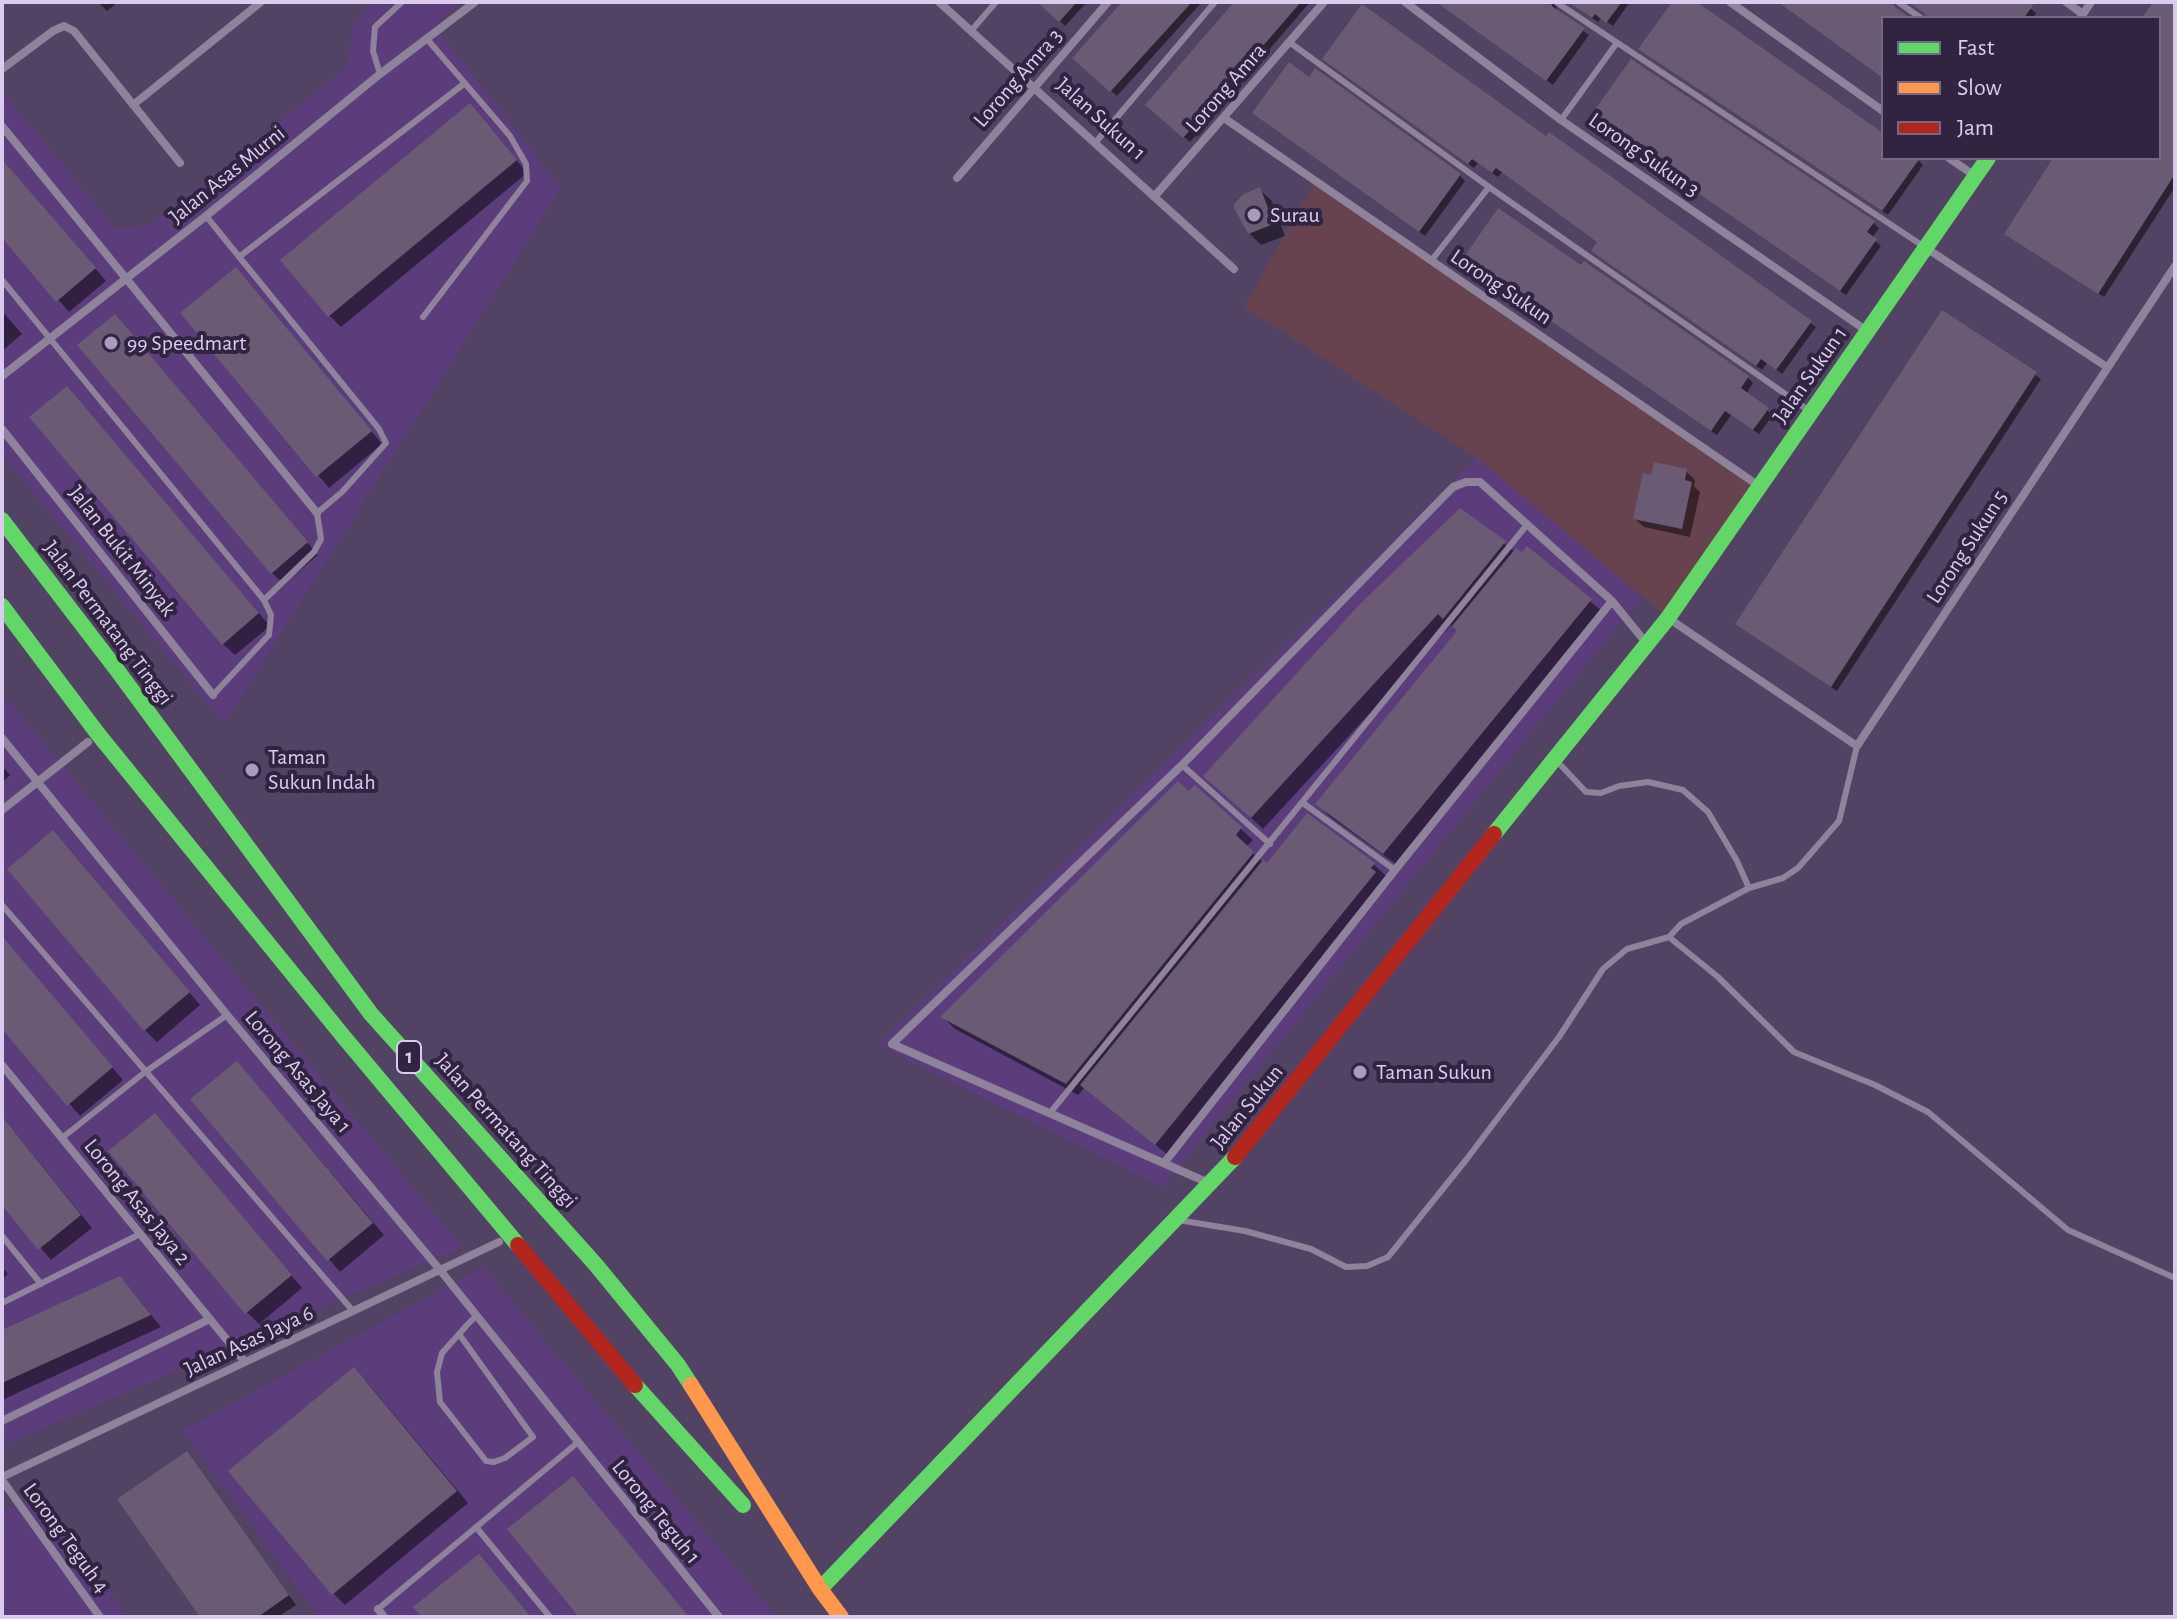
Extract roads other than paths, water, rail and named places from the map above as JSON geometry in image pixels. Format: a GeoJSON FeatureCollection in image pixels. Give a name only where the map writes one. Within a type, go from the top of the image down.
{"type":"FeatureCollection","features":[{"type":"Feature","properties":{"kind":"main road","name":"Jalan Sukun 1"},"geometry":{"type":"LineString","coordinates":[[1668,618],[1987,160]]}},
{"type":"Feature","properties":{"kind":"main road","name":"Jalan Permatang Tinggi"},"geometry":{"type":"LineString","coordinates":[[2,520],[371,1014],[596,1265],[678,1365],[820,1589],[841,1617]]}},
{"type":"Feature","properties":{"kind":"main road","name":"Jalan Permatang Tinggi"},"geometry":{"type":"LineString","coordinates":[[2,606],[106,730],[510,1237],[675,1432],[820,1589]]}},
{"type":"Feature","properties":{"kind":"main road","name":"Jalan Sukun"},"geometry":{"type":"LineString","coordinates":[[820,1589],[1211,1184],[1668,618]]}},
{"type":"Feature","properties":{"kind":"main road"},"geometry":{"type":"LineString","coordinates":[[116,695],[117,670]]}},
{"type":"Feature","properties":{"kind":"main road"},"geometry":{"type":"LineString","coordinates":[[510,1237],[518,1232],[533,1232]]}},
{"type":"Feature","properties":{"kind":"main road"},"geometry":{"type":"LineString","coordinates":[[553,1242],[573,1257],[596,1265]]}},
{"type":"Feature","properties":{"kind":"street"},"geometry":{"type":"LineString","coordinates":[[133,105],[261,2]]}},
{"type":"Feature","properties":{"kind":"street","name":"Jalan Asas Murni"},"geometry":{"type":"LineString","coordinates":[[2,376],[380,74],[475,2]]}},
{"type":"Feature","properties":{"kind":"street","name":"Jalan Sukun 1"},"geometry":{"type":"LineString","coordinates":[[939,2],[1234,269]]}},
{"type":"Feature","properties":{"kind":"street","name":"Lorong Amra 3"},"geometry":{"type":"LineString","coordinates":[[957,178],[1108,2]]}},
{"type":"Feature","properties":{"kind":"street","name":"Lorong Amra"},"geometry":{"type":"LineString","coordinates":[[1154,197],[1324,2]]}},
{"type":"Feature","properties":{"kind":"street","name":"Lorong Sukun 3"},"geometry":{"type":"LineString","coordinates":[[1405,2],[1561,120],[1868,331]]}},
{"type":"Feature","properties":{"kind":"street"},"geometry":{"type":"LineString","coordinates":[[1730,2],[1881,110]]}},
{"type":"Feature","properties":{"kind":"street"},"geometry":{"type":"LineString","coordinates":[[2066,2],[2082,16],[2091,2]]}},
{"type":"Feature","properties":{"kind":"street"},"geometry":{"type":"LineString","coordinates":[[2,69],[53,31],[64,26],[74,31],[180,163]]}},
{"type":"Feature","properties":{"kind":"street","name":"Lorong Sukun"},"geometry":{"type":"LineString","coordinates":[[1224,118],[1759,486]]}},
{"type":"Feature","properties":{"kind":"street"},"geometry":{"type":"LineString","coordinates":[[2,126],[317,513]]}},
{"type":"Feature","properties":{"kind":"street"},"geometry":{"type":"LineString","coordinates":[[1952,160],[1976,177]]}},
{"type":"Feature","properties":{"kind":"street"},"geometry":{"type":"LineString","coordinates":[[1926,248],[2107,367]]}},
{"type":"Feature","properties":{"kind":"street","name":"Lorong Sukun 5"},"geometry":{"type":"LineString","coordinates":[[1857,746],[2175,266]]}},
{"type":"Feature","properties":{"kind":"street","name":"Jalan Bukit Minyak"},"geometry":{"type":"LineString","coordinates":[[2,429],[213,695]]}},
{"type":"Feature","properties":{"kind":"street"},"geometry":{"type":"LineString","coordinates":[[1211,1184],[892,1044],[1182,765],[1453,487],[1466,482],[1480,482],[1612,601],[1647,644]]}},
{"type":"Feature","properties":{"kind":"street"},"geometry":{"type":"LineString","coordinates":[[1164,1163],[1612,601]]}},
{"type":"Feature","properties":{"kind":"street"},"geometry":{"type":"LineString","coordinates":[[1668,618],[1857,746]]}},
{"type":"Feature","properties":{"kind":"street"},"geometry":{"type":"LineString","coordinates":[[2,810],[37,780],[106,730]]}},
{"type":"Feature","properties":{"kind":"street","name":"Lorong Asas Jaya 1"},"geometry":{"type":"LineString","coordinates":[[2,738],[440,1270],[566,1429]]}},
{"type":"Feature","properties":{"kind":"street","name":"Lorong Asas Jaya 2"},"geometry":{"type":"LineString","coordinates":[[2,1065],[245,1362]]}},
{"type":"Feature","properties":{"kind":"street","name":"Jalan Asas Jaya 6"},"geometry":{"type":"LineString","coordinates":[[2,1478],[510,1237]]}},
{"type":"Feature","properties":{"kind":"street"},"geometry":{"type":"LineString","coordinates":[[2,1421],[210,1319]]}},
{"type":"Feature","properties":{"kind":"street","name":"Lorong Teguh 1"},"geometry":{"type":"LineString","coordinates":[[566,1429],[719,1617]]}},
{"type":"Feature","properties":{"kind":"street","name":"Lorong Teguh 4"},"geometry":{"type":"LineString","coordinates":[[2,1478],[100,1617]]}},
{"type":"Feature","properties":{"kind":"lane"},"geometry":{"type":"LineString","coordinates":[[380,74],[373,51],[375,27],[402,2]]}},
{"type":"Feature","properties":{"kind":"lane"},"geometry":{"type":"LineString","coordinates":[[971,31],[996,2]]}},
{"type":"Feature","properties":{"kind":"lane"},"geometry":{"type":"LineString","coordinates":[[1095,143],[1215,2]]}},
{"type":"Feature","properties":{"kind":"lane"},"geometry":{"type":"LineString","coordinates":[[1556,2],[1926,248]]}},
{"type":"Feature","properties":{"kind":"lane"},"geometry":{"type":"LineString","coordinates":[[1898,2],[1918,16]]}},
{"type":"Feature","properties":{"kind":"lane"},"geometry":{"type":"LineString","coordinates":[[423,317],[527,181],[526,164],[510,136],[427,39]]}},
{"type":"Feature","properties":{"kind":"lane"},"geometry":{"type":"LineString","coordinates":[[1289,42],[1489,187],[1811,412]]}},
{"type":"Feature","properties":{"kind":"lane"},"geometry":{"type":"LineString","coordinates":[[1561,120],[1616,44]]}},
{"type":"Feature","properties":{"kind":"lane"},"geometry":{"type":"LineString","coordinates":[[239,257],[465,83]]}},
{"type":"Feature","properties":{"kind":"lane"},"geometry":{"type":"LineString","coordinates":[[1431,261],[1489,187]]}},
{"type":"Feature","properties":{"kind":"lane"},"geometry":{"type":"LineString","coordinates":[[206,216],[379,429],[386,443],[342,492],[317,513],[321,539],[314,552],[264,600]]}},
{"type":"Feature","properties":{"kind":"lane"},"geometry":{"type":"LineString","coordinates":[[2,280],[264,600],[271,615],[269,635],[213,695]]}},
{"type":"Feature","properties":{"kind":"lane"},"geometry":{"type":"LineString","coordinates":[[1050,1113],[1526,526]]}},
{"type":"Feature","properties":{"kind":"lane"},"geometry":{"type":"LineString","coordinates":[[1175,1219],[1245,1231],[1311,1249],[1346,1267],[1367,1266],[1388,1257],[1549,1049],[1603,969],[1627,949],[1669,937],[1681,924],[1749,888],[1783,878],[1798,868],[1839,821],[1857,746]]}},
{"type":"Feature","properties":{"kind":"lane"},"geometry":{"type":"LineString","coordinates":[[1555,759],[1586,792],[1592,794],[1648,782],[1683,790],[1708,812],[1749,888]]}},
{"type":"Feature","properties":{"kind":"lane"},"geometry":{"type":"LineString","coordinates":[[1182,765],[1270,844]]}},
{"type":"Feature","properties":{"kind":"lane"},"geometry":{"type":"LineString","coordinates":[[1303,803],[1395,870]]}},
{"type":"Feature","properties":{"kind":"lane"},"geometry":{"type":"LineString","coordinates":[[2,905],[353,1311]]}},
{"type":"Feature","properties":{"kind":"lane"},"geometry":{"type":"LineString","coordinates":[[1669,937],[1718,977],[1794,1052],[1875,1085],[1928,1112],[2068,1230],[2175,1278]]}},
{"type":"Feature","properties":{"kind":"lane"},"geometry":{"type":"LineString","coordinates":[[62,1138],[145,1072],[227,1015]]}},
{"type":"Feature","properties":{"kind":"lane"},"geometry":{"type":"LineString","coordinates":[[2,1303],[140,1234]]}},
{"type":"Feature","properties":{"kind":"lane"},"geometry":{"type":"LineString","coordinates":[[2,1236],[41,1284]]}},
{"type":"Feature","properties":{"kind":"lane"},"geometry":{"type":"LineString","coordinates":[[459,1334],[533,1437],[505,1458],[494,1462],[486,1461],[440,1402],[437,1372],[442,1353],[459,1334],[475,1317]]}},
{"type":"Feature","properties":{"kind":"lane"},"geometry":{"type":"LineString","coordinates":[[381,1613],[476,1527],[577,1443]]}},
{"type":"Feature","properties":{"kind":"lane"},"geometry":{"type":"LineString","coordinates":[[476,1527],[550,1617]]}},
{"type":"Feature","properties":{"kind":"place","name":"Surau"},"geometry":{"type":"Point","coordinates":[1254,215]}},
{"type":"Feature","properties":{"kind":"place","name":"99 Speedmart"},"geometry":{"type":"Point","coordinates":[111,343]}},
{"type":"Feature","properties":{"kind":"place","name":"Taman Sukun Indah"},"geometry":{"type":"Point","coordinates":[252,770]}},
{"type":"Feature","properties":{"kind":"place","name":"Taman Sukun"},"geometry":{"type":"Point","coordinates":[1360,1072]}}]}
